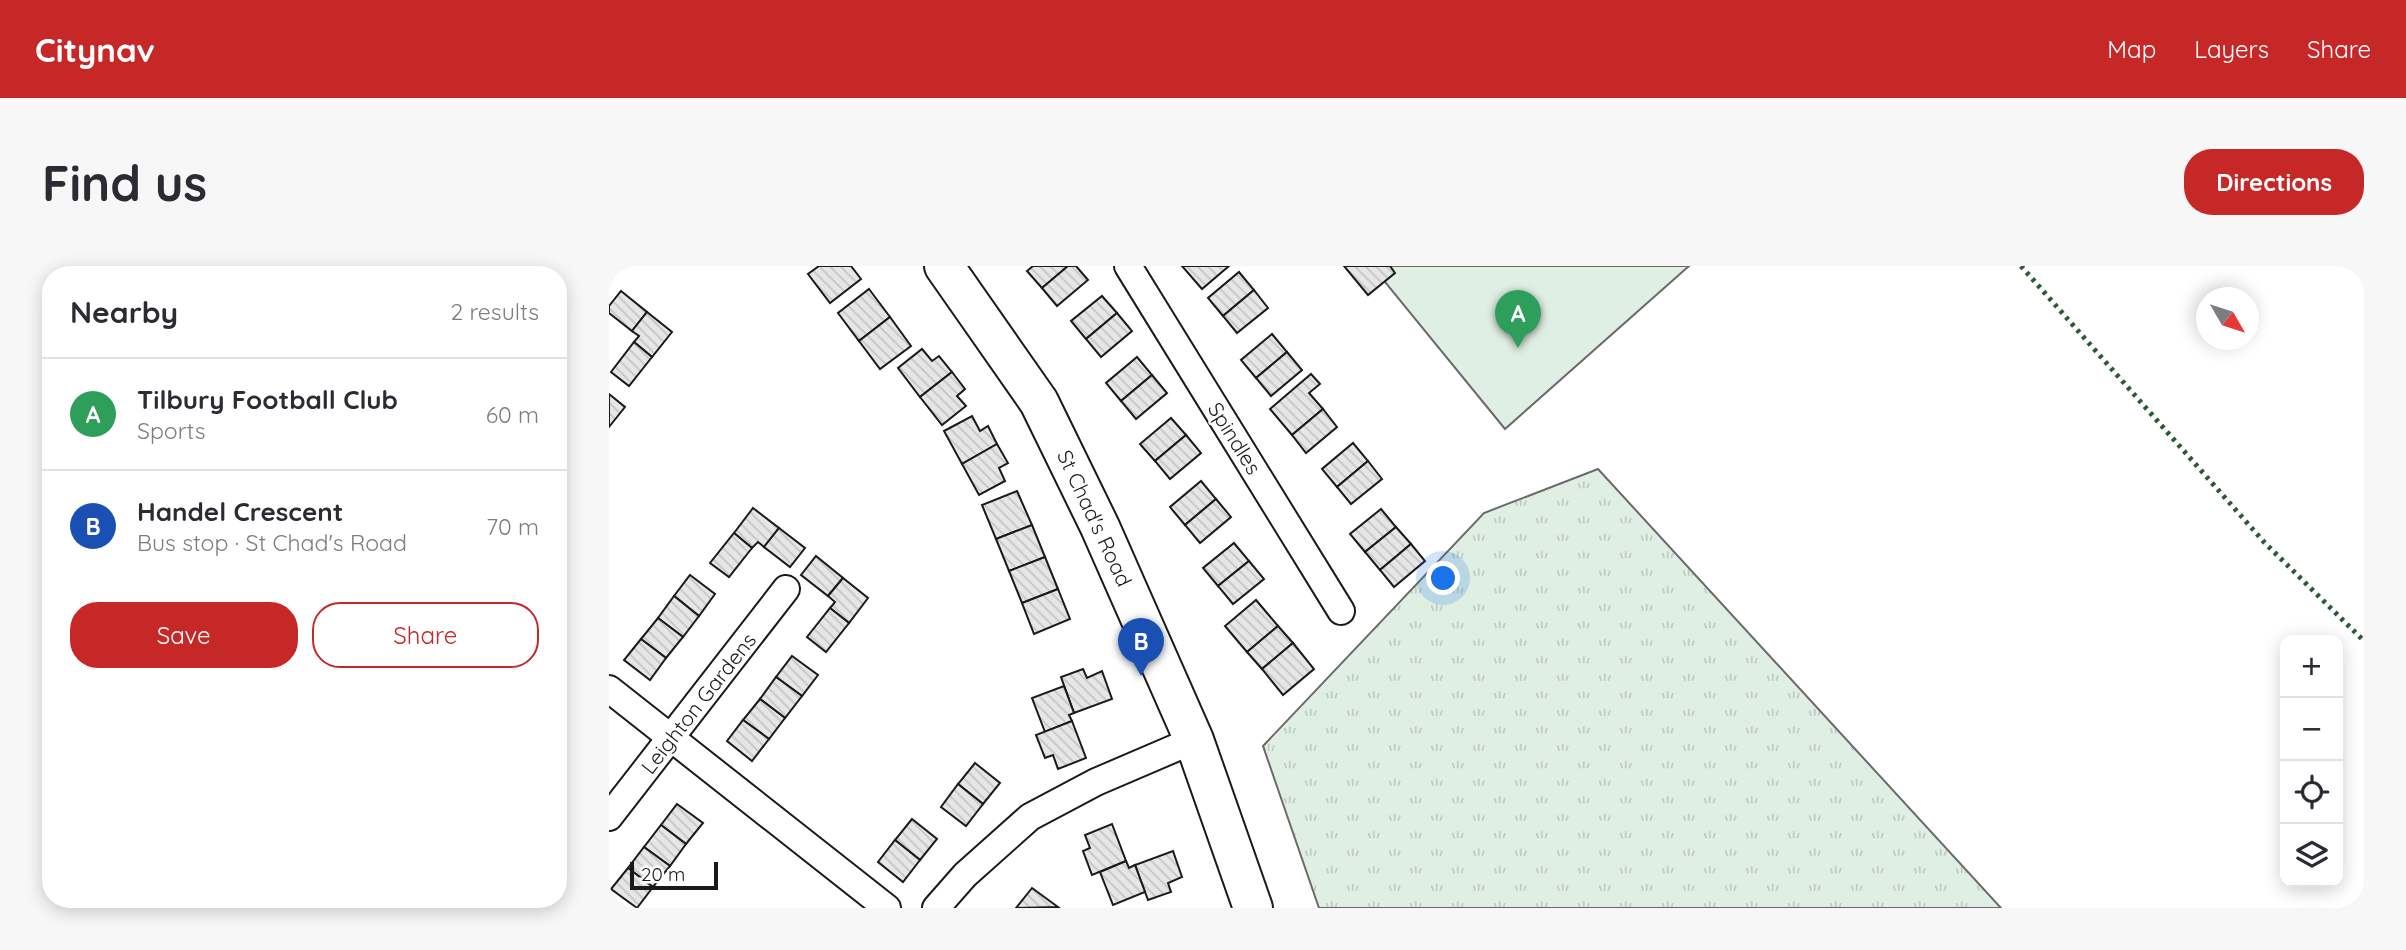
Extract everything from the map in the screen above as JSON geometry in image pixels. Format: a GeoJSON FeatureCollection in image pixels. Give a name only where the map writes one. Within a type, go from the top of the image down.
{"type":"FeatureCollection","features":[{"type":"Feature","properties":{"kind":"main road","name":"St Chad's Road"},"geometry":{"type":"LineString","coordinates":[[955,270],[1039,402],[1100,527],[1194,740],[1253,908]]}},
{"type":"Feature","properties":{"kind":"street","name":"Spindles"},"geometry":{"type":"LineString","coordinates":[[1128,266],[1341,611]]}},
{"type":"Feature","properties":{"kind":"street","name":"Leighton Gardens"},"geometry":{"type":"LineString","coordinates":[[609,817],[786,589]]}},
{"type":"Feature","properties":{"kind":"street"},"geometry":{"type":"LineString","coordinates":[[609,690],[887,908]]}},
{"type":"Feature","properties":{"kind":"street"},"geometry":{"type":"LineString","coordinates":[[936,908],[965,875],[1030,817],[1095,782],[1194,740]]}},
{"type":"Feature","properties":{"kind":"green space"},"geometry":{"type":"Polygon","coordinates":[[[1372,266],[1689,266],[1505,429],[1372,266]]]}},
{"type":"Feature","properties":{"kind":"green space"},"geometry":{"type":"Polygon","coordinates":[[[1598,469],[2001,908],[1319,908],[1263,746],[1484,513],[1598,469]]]}},
{"type":"Feature","properties":{"kind":"building"},"geometry":{"type":"Polygon","coordinates":[[[819,266],[851,266],[861,279],[830,303],[808,274],[819,266]]]}},
{"type":"Feature","properties":{"kind":"building"},"geometry":{"type":"Polygon","coordinates":[[[1033,266],[1068,266],[1042,288],[1027,271],[1033,266]]]}},
{"type":"Feature","properties":{"kind":"building"},"geometry":{"type":"Polygon","coordinates":[[[1068,266],[1076,266],[1088,280],[1057,306],[1042,288],[1068,266]]]}},
{"type":"Feature","properties":{"kind":"building"},"geometry":{"type":"Polygon","coordinates":[[[1182,266],[1229,266],[1202,289],[1182,266]]]}},
{"type":"Feature","properties":{"kind":"building"},"geometry":{"type":"Polygon","coordinates":[[[1344,266],[1390,266],[1395,273],[1368,295],[1344,266]]]}},
{"type":"Feature","properties":{"kind":"building"},"geometry":{"type":"Polygon","coordinates":[[[1239,272],[1254,290],[1223,316],[1208,298],[1239,272]]]}},
{"type":"Feature","properties":{"kind":"building"},"geometry":{"type":"Polygon","coordinates":[[[869,289],[890,317],[859,341],[838,313],[869,289]]]}},
{"type":"Feature","properties":{"kind":"building"},"geometry":{"type":"Polygon","coordinates":[[[1254,290],[1268,308],[1237,333],[1223,316],[1254,290]]]}},
{"type":"Feature","properties":{"kind":"building"},"geometry":{"type":"Polygon","coordinates":[[[621,291],[647,312],[632,331],[609,313],[609,306],[621,291]]]}},
{"type":"Feature","properties":{"kind":"building"},"geometry":{"type":"Polygon","coordinates":[[[1102,296],[1117,313],[1086,339],[1071,321],[1102,296]]]}},
{"type":"Feature","properties":{"kind":"building"},"geometry":{"type":"Polygon","coordinates":[[[647,312],[672,332],[652,357],[634,342],[639,336],[632,331],[647,312]]]}},
{"type":"Feature","properties":{"kind":"building"},"geometry":{"type":"Polygon","coordinates":[[[1117,313],[1132,331],[1101,357],[1086,339],[1117,313]]]}},
{"type":"Feature","properties":{"kind":"building"},"geometry":{"type":"Polygon","coordinates":[[[890,317],[911,346],[880,369],[859,341],[890,317]]]}},
{"type":"Feature","properties":{"kind":"building"},"geometry":{"type":"Polygon","coordinates":[[[1272,334],[1287,352],[1256,378],[1241,360],[1272,334]]]}},
{"type":"Feature","properties":{"kind":"building"},"geometry":{"type":"Polygon","coordinates":[[[634,342],[652,357],[629,386],[611,372],[634,342]]]}},
{"type":"Feature","properties":{"kind":"building"},"geometry":{"type":"Polygon","coordinates":[[[922,349],[932,361],[939,356],[952,372],[920,397],[898,368],[922,349]]]}},
{"type":"Feature","properties":{"kind":"building"},"geometry":{"type":"Polygon","coordinates":[[[1287,352],[1302,370],[1271,396],[1256,378],[1287,352]]]}},
{"type":"Feature","properties":{"kind":"building"},"geometry":{"type":"Polygon","coordinates":[[[1137,357],[1152,375],[1121,401],[1106,383],[1137,357]]]}},
{"type":"Feature","properties":{"kind":"building"},"geometry":{"type":"Polygon","coordinates":[[[952,372],[965,389],[957,396],[966,406],[942,425],[920,397],[952,372]]]}},
{"type":"Feature","properties":{"kind":"building"},"geometry":{"type":"Polygon","coordinates":[[[1311,374],[1320,384],[1309,393],[1323,409],[1292,435],[1270,409],[1311,374]]]}},
{"type":"Feature","properties":{"kind":"building"},"geometry":{"type":"Polygon","coordinates":[[[1152,375],[1167,393],[1136,419],[1121,401],[1152,375]]]}},
{"type":"Feature","properties":{"kind":"building"},"geometry":{"type":"Polygon","coordinates":[[[609,394],[625,407],[609,427],[609,394]]]}},
{"type":"Feature","properties":{"kind":"building"},"geometry":{"type":"Polygon","coordinates":[[[1323,409],[1337,427],[1306,453],[1292,435],[1323,409]]]}},
{"type":"Feature","properties":{"kind":"building"},"geometry":{"type":"Polygon","coordinates":[[[972,416],[980,431],[988,426],[997,444],[962,464],[944,431],[972,416]]]}},
{"type":"Feature","properties":{"kind":"building"},"geometry":{"type":"Polygon","coordinates":[[[1171,418],[1186,435],[1155,461],[1140,444],[1171,418]]]}},
{"type":"Feature","properties":{"kind":"building"},"geometry":{"type":"Polygon","coordinates":[[[1186,435],[1201,453],[1170,479],[1155,461],[1186,435]]]}},
{"type":"Feature","properties":{"kind":"building"},"geometry":{"type":"Polygon","coordinates":[[[1353,443],[1368,461],[1337,487],[1322,469],[1353,443]]]}},
{"type":"Feature","properties":{"kind":"building"},"geometry":{"type":"Polygon","coordinates":[[[997,444],[1008,463],[999,468],[1005,481],[979,495],[962,464],[997,444]]]}},
{"type":"Feature","properties":{"kind":"building"},"geometry":{"type":"Polygon","coordinates":[[[1368,461],[1382,479],[1351,504],[1337,487],[1368,461]]]}},
{"type":"Feature","properties":{"kind":"building"},"geometry":{"type":"Polygon","coordinates":[[[1201,481],[1216,499],[1185,525],[1170,507],[1201,481]]]}},
{"type":"Feature","properties":{"kind":"building"},"geometry":{"type":"Polygon","coordinates":[[[1017,491],[1032,525],[996,539],[982,505],[1017,491]]]}},
{"type":"Feature","properties":{"kind":"building"},"geometry":{"type":"Polygon","coordinates":[[[1216,499],[1231,517],[1200,543],[1185,525],[1216,499]]]}},
{"type":"Feature","properties":{"kind":"building"},"geometry":{"type":"Polygon","coordinates":[[[753,508],[779,528],[764,547],[758,542],[752,548],[734,533],[753,508]]]}},
{"type":"Feature","properties":{"kind":"building"},"geometry":{"type":"Polygon","coordinates":[[[1381,509],[1396,527],[1365,552],[1350,534],[1381,509]]]}},
{"type":"Feature","properties":{"kind":"building"},"geometry":{"type":"Polygon","coordinates":[[[1032,525],[1045,557],[1009,571],[996,539],[1032,525]]]}},
{"type":"Feature","properties":{"kind":"building"},"geometry":{"type":"Polygon","coordinates":[[[1396,527],[1411,544],[1380,570],[1365,552],[1396,527]]]}},
{"type":"Feature","properties":{"kind":"building"},"geometry":{"type":"Polygon","coordinates":[[[779,528],[805,548],[790,567],[764,547],[779,528]]]}},
{"type":"Feature","properties":{"kind":"building"},"geometry":{"type":"Polygon","coordinates":[[[734,533],[752,548],[729,577],[710,563],[734,533]]]}},
{"type":"Feature","properties":{"kind":"building"},"geometry":{"type":"Polygon","coordinates":[[[1234,543],[1249,561],[1218,586],[1203,568],[1234,543]]]}},
{"type":"Feature","properties":{"kind":"building"},"geometry":{"type":"Polygon","coordinates":[[[1411,544],[1425,561],[1394,587],[1380,570],[1411,544]]]}},
{"type":"Feature","properties":{"kind":"building"},"geometry":{"type":"Polygon","coordinates":[[[816,556],[843,578],[828,596],[801,575],[816,556]]]}},
{"type":"Feature","properties":{"kind":"building"},"geometry":{"type":"Polygon","coordinates":[[[1045,557],[1058,589],[1022,603],[1009,571],[1045,557]]]}},
{"type":"Feature","properties":{"kind":"building"},"geometry":{"type":"Polygon","coordinates":[[[1249,561],[1264,579],[1233,604],[1218,586],[1249,561]]]}},
{"type":"Feature","properties":{"kind":"building"},"geometry":{"type":"Polygon","coordinates":[[[690,575],[715,594],[699,616],[674,596],[690,575]]]}},
{"type":"Feature","properties":{"kind":"building"},"geometry":{"type":"Polygon","coordinates":[[[843,578],[868,598],[849,623],[830,608],[835,602],[828,596],[843,578]]]}},
{"type":"Feature","properties":{"kind":"building"},"geometry":{"type":"Polygon","coordinates":[[[1058,589],[1070,619],[1034,634],[1022,603],[1058,589]]]}},
{"type":"Feature","properties":{"kind":"building"},"geometry":{"type":"Polygon","coordinates":[[[674,596],[699,616],[683,637],[658,618],[674,596]]]}},
{"type":"Feature","properties":{"kind":"building"},"geometry":{"type":"Polygon","coordinates":[[[1256,600],[1278,626],[1247,652],[1225,626],[1256,600]]]}},
{"type":"Feature","properties":{"kind":"building"},"geometry":{"type":"Polygon","coordinates":[[[830,608],[849,623],[826,652],[807,637],[830,608]]]}},
{"type":"Feature","properties":{"kind":"building"},"geometry":{"type":"Polygon","coordinates":[[[658,618],[683,637],[666,658],[641,639],[658,618]]]}},
{"type":"Feature","properties":{"kind":"building"},"geometry":{"type":"Polygon","coordinates":[[[1278,626],[1293,643],[1262,669],[1247,652],[1278,626]]]}},
{"type":"Feature","properties":{"kind":"building"},"geometry":{"type":"Polygon","coordinates":[[[641,639],[666,658],[650,680],[624,660],[641,639]]]}},
{"type":"Feature","properties":{"kind":"building"},"geometry":{"type":"Polygon","coordinates":[[[1293,643],[1314,669],[1283,695],[1262,669],[1293,643]]]}},
{"type":"Feature","properties":{"kind":"building"},"geometry":{"type":"Polygon","coordinates":[[[792,656],[818,675],[802,696],[776,677],[792,656]]]}},
{"type":"Feature","properties":{"kind":"building"},"geometry":{"type":"Polygon","coordinates":[[[1083,669],[1087,678],[1102,671],[1112,699],[1074,713],[1061,677],[1083,669]]]}},
{"type":"Feature","properties":{"kind":"building"},"geometry":{"type":"Polygon","coordinates":[[[776,677],[802,696],[785,718],[760,699],[776,677]]]}},
{"type":"Feature","properties":{"kind":"building"},"geometry":{"type":"Polygon","coordinates":[[[1064,686],[1074,713],[1069,715],[1072,721],[1045,732],[1032,698],[1064,686]]]}},
{"type":"Feature","properties":{"kind":"building"},"geometry":{"type":"Polygon","coordinates":[[[760,699],[785,718],[769,739],[743,720],[760,699]]]}},
{"type":"Feature","properties":{"kind":"building"},"geometry":{"type":"Polygon","coordinates":[[[743,720],[769,739],[752,761],[727,741],[743,720]]]}},
{"type":"Feature","properties":{"kind":"building"},"geometry":{"type":"Polygon","coordinates":[[[1072,721],[1086,758],[1058,769],[1053,755],[1045,758],[1036,735],[1072,721]]]}},
{"type":"Feature","properties":{"kind":"building"},"geometry":{"type":"Polygon","coordinates":[[[975,763],[1000,783],[983,804],[958,784],[975,763]]]}},
{"type":"Feature","properties":{"kind":"building"},"geometry":{"type":"Polygon","coordinates":[[[958,784],[983,804],[966,826],[941,807],[958,784]]]}},
{"type":"Feature","properties":{"kind":"building"},"geometry":{"type":"Polygon","coordinates":[[[677,804],[703,823],[686,844],[661,825],[677,804]]]}},
{"type":"Feature","properties":{"kind":"building"},"geometry":{"type":"Polygon","coordinates":[[[912,819],[937,839],[920,860],[895,840],[912,819]]]}},
{"type":"Feature","properties":{"kind":"building"},"geometry":{"type":"Polygon","coordinates":[[[1112,824],[1126,861],[1092,875],[1083,851],[1090,848],[1085,835],[1112,824]]]}},
{"type":"Feature","properties":{"kind":"building"},"geometry":{"type":"Polygon","coordinates":[[[661,825],[686,844],[670,866],[644,847],[661,825]]]}},
{"type":"Feature","properties":{"kind":"building"},"geometry":{"type":"Polygon","coordinates":[[[895,840],[920,860],[903,882],[878,862],[895,840]]]}},
{"type":"Feature","properties":{"kind":"building"},"geometry":{"type":"Polygon","coordinates":[[[644,847],[670,866],[653,887],[628,868],[644,847]]]}},
{"type":"Feature","properties":{"kind":"building"},"geometry":{"type":"Polygon","coordinates":[[[1173,851],[1182,877],[1168,883],[1171,892],[1148,900],[1135,865],[1173,851]]]}},
{"type":"Feature","properties":{"kind":"building"},"geometry":{"type":"Polygon","coordinates":[[[1126,861],[1129,868],[1135,865],[1145,892],[1113,905],[1100,872],[1126,861]]]}},
{"type":"Feature","properties":{"kind":"building"},"geometry":{"type":"Polygon","coordinates":[[[628,868],[653,887],[637,908],[611,889],[628,868]]]}},
{"type":"Feature","properties":{"kind":"building"},"geometry":{"type":"Polygon","coordinates":[[[1032,888],[1058,907],[1016,908],[1032,888]]]}},
{"type":"Feature","properties":{"kind":"hedge"},"geometry":{"type":"LineString","coordinates":[[2021,266],[2264,542],[2364,641]]}},
{"type":"Feature","properties":{"kind":"place","name":"Tilbury Football Club"},"geometry":{"type":"Point","coordinates":[1518,348]}},
{"type":"Feature","properties":{"kind":"place","name":"Handel Crescent"},"geometry":{"type":"Point","coordinates":[1141,676]}}]}
